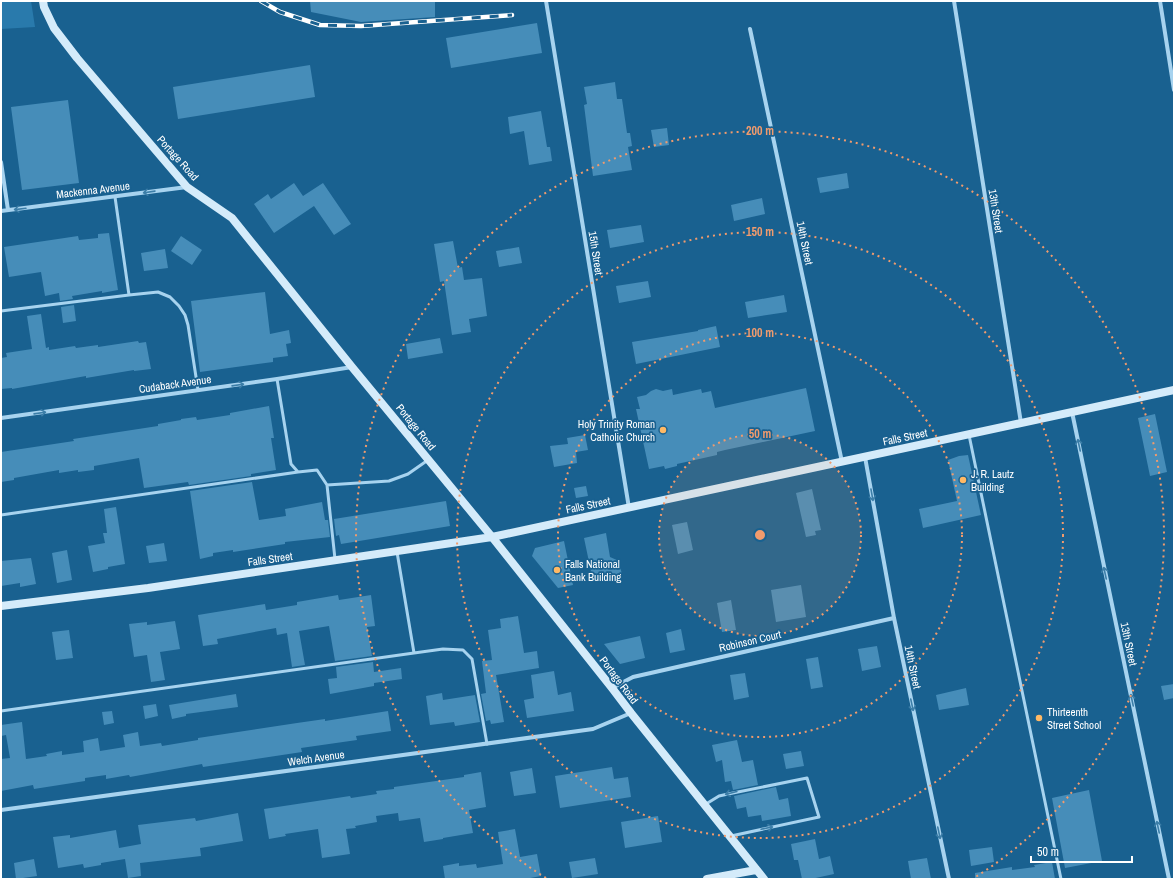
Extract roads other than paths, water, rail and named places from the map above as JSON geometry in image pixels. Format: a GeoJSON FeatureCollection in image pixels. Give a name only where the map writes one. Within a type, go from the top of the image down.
{"type":"FeatureCollection","features":[{"type":"Feature","properties":{"kind":"street","name":"Portage Road"},"geometry":{"type":"LineString","coordinates":[[43,1],[44,7],[54,28],[72,52],[187,187],[232,218],[492,537],[704,806],[764,879]]}},
{"type":"Feature","properties":{"kind":"street","name":"15th Street"},"geometry":{"type":"LineString","coordinates":[[546,1],[629,508]]}},
{"type":"Feature","properties":{"kind":"street","name":"13th Street"},"geometry":{"type":"LineString","coordinates":[[954,1],[1021,423]]}},
{"type":"Feature","properties":{"kind":"street"},"geometry":{"type":"LineString","coordinates":[[1160,1],[1174,90]]}},
{"type":"Feature","properties":{"kind":"street","name":"14th Street"},"geometry":{"type":"LineString","coordinates":[[750,29],[842,462]]}},
{"type":"Feature","properties":{"kind":"street"},"geometry":{"type":"LineString","coordinates":[[1,162],[8,210]]}},
{"type":"Feature","properties":{"kind":"street","name":"Mackenna Avenue"},"geometry":{"type":"LineString","coordinates":[[1,211],[187,187]]}},
{"type":"Feature","properties":{"kind":"street","name":"Cudaback Avenue"},"geometry":{"type":"LineString","coordinates":[[1,418],[352,367]]}},
{"type":"Feature","properties":{"kind":"street","name":"Falls Street"},"geometry":{"type":"LineString","coordinates":[[1,606],[335,561],[492,537],[1174,390]]}},
{"type":"Feature","properties":{"kind":"street","name":"13th Street"},"geometry":{"type":"LineString","coordinates":[[1072,412],[1169,879]]}},
{"type":"Feature","properties":{"kind":"street","name":"14th Street"},"geometry":{"type":"LineString","coordinates":[[865,457],[894,618],[949,879]]}},
{"type":"Feature","properties":{"kind":"street","name":"Robinson Court"},"geometry":{"type":"LineString","coordinates":[[612,688],[632,677],[894,618]]}},
{"type":"Feature","properties":{"kind":"street","name":"Welch Avenue"},"geometry":{"type":"LineString","coordinates":[[1,810],[593,729],[631,714]]}},
{"type":"Feature","properties":{"kind":"street"},"geometry":{"type":"LineString","coordinates":[[706,879],[756,870]]}},
{"type":"Feature","properties":{"kind":"lane"},"geometry":{"type":"LineString","coordinates":[[115,197],[129,295]]}},
{"type":"Feature","properties":{"kind":"lane"},"geometry":{"type":"LineString","coordinates":[[1,312],[158,292],[170,297],[185,315],[188,325],[198,390]]}},
{"type":"Feature","properties":{"kind":"lane"},"geometry":{"type":"LineString","coordinates":[[277,379],[291,464],[298,472]]}},
{"type":"Feature","properties":{"kind":"lane"},"geometry":{"type":"LineString","coordinates":[[969,435],[1061,879]]}},
{"type":"Feature","properties":{"kind":"lane"},"geometry":{"type":"LineString","coordinates":[[327,485],[389,481],[408,474],[428,460]]}},
{"type":"Feature","properties":{"kind":"lane"},"geometry":{"type":"LineString","coordinates":[[1,515],[317,470],[327,485],[335,561]]}},
{"type":"Feature","properties":{"kind":"lane"},"geometry":{"type":"LineString","coordinates":[[397,551],[414,653]]}},
{"type":"Feature","properties":{"kind":"lane"},"geometry":{"type":"LineString","coordinates":[[1,711],[443,649],[463,650],[472,659],[487,744]]}},
{"type":"Feature","properties":{"kind":"lane"},"geometry":{"type":"LineString","coordinates":[[704,806],[714,799],[728,794],[807,778],[819,817],[729,837]]}},
{"type":"Feature","properties":{"kind":"railway"},"geometry":{"type":"LineString","coordinates":[[261,1],[280,12],[320,25],[361,26],[512,15]]}},
{"type":"Feature","properties":{"kind":"place","name":"Holy Trinity Roman Catholic Church"},"geometry":{"type":"Point","coordinates":[663,430]}},
{"type":"Feature","properties":{"kind":"place","name":"J. R. Lautz Building"},"geometry":{"type":"Point","coordinates":[963,480]}},
{"type":"Feature","properties":{"kind":"place","name":"Falls National Bank Building"},"geometry":{"type":"Point","coordinates":[557,570]}},
{"type":"Feature","properties":{"kind":"place","name":"Thirteenth Street School"},"geometry":{"type":"Point","coordinates":[1039,718]}}]}
